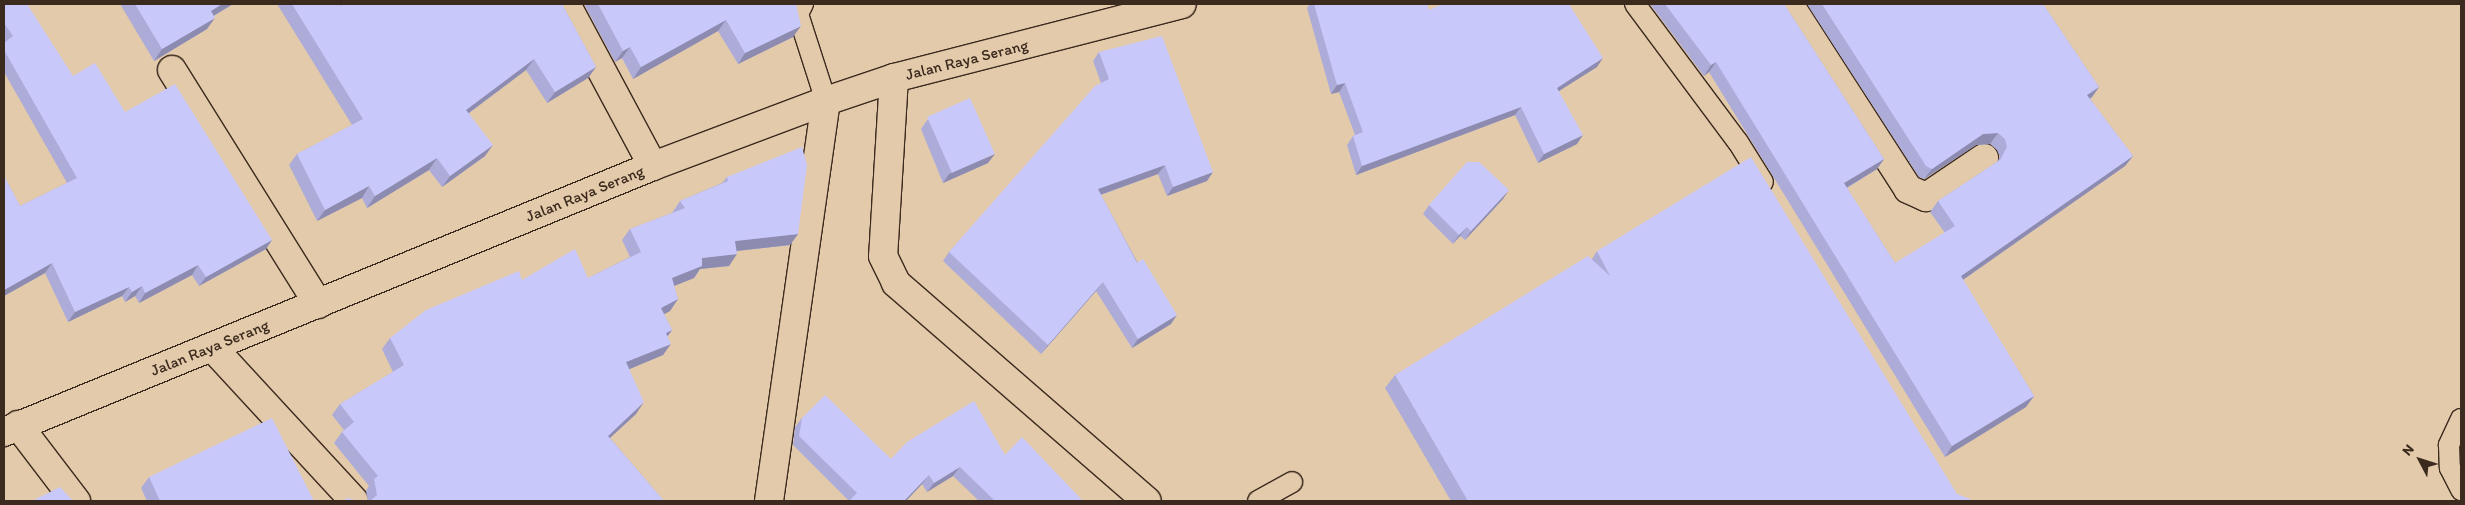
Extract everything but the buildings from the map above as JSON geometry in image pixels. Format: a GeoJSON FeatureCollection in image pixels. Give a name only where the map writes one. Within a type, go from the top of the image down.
{"type":"FeatureCollection","features":[{"type":"Feature","properties":{"kind":"main road"},"geometry":{"type":"LineString","coordinates":[[566,4],[653,166]]}},
{"type":"Feature","properties":{"kind":"main road","name":"Jalan Raya Serang"},"geometry":{"type":"LineString","coordinates":[[11,428],[212,348],[653,166],[826,100],[894,78],[1182,4]]}},
{"type":"Feature","properties":{"kind":"main road"},"geometry":{"type":"LineString","coordinates":[[1789,4],[1908,189],[1926,196],[1984,158]]}},
{"type":"Feature","properties":{"kind":"main road"},"geometry":{"type":"LineString","coordinates":[[172,70],[318,304]]}},
{"type":"Feature","properties":{"kind":"main road"},"geometry":{"type":"LineString","coordinates":[[894,78],[883,256],[896,284],[1132,496]]}},
{"type":"Feature","properties":{"kind":"main road"},"geometry":{"type":"LineString","coordinates":[[769,501],[826,100]]}},
{"type":"Feature","properties":{"kind":"main road"},"geometry":{"type":"LineString","coordinates":[[212,348],[354,501]]}},
{"type":"Feature","properties":{"kind":"main road"},"geometry":{"type":"LineString","coordinates":[[11,428],[76,501]]}},
{"type":"Feature","properties":{"kind":"lane"},"geometry":{"type":"LineString","coordinates":[[803,4],[798,14],[826,100]]}},
{"type":"Feature","properties":{"kind":"lane"},"geometry":{"type":"LineString","coordinates":[[1635,4],[1738,142],[1774,202]]}},
{"type":"Feature","properties":{"kind":"lane"},"geometry":{"type":"LineString","coordinates":[[2461,419],[2449,445],[2450,468],[2461,490]]}},
{"type":"Feature","properties":{"kind":"lane"},"geometry":{"type":"LineString","coordinates":[[1258,501],[1292,482]]}}]}
